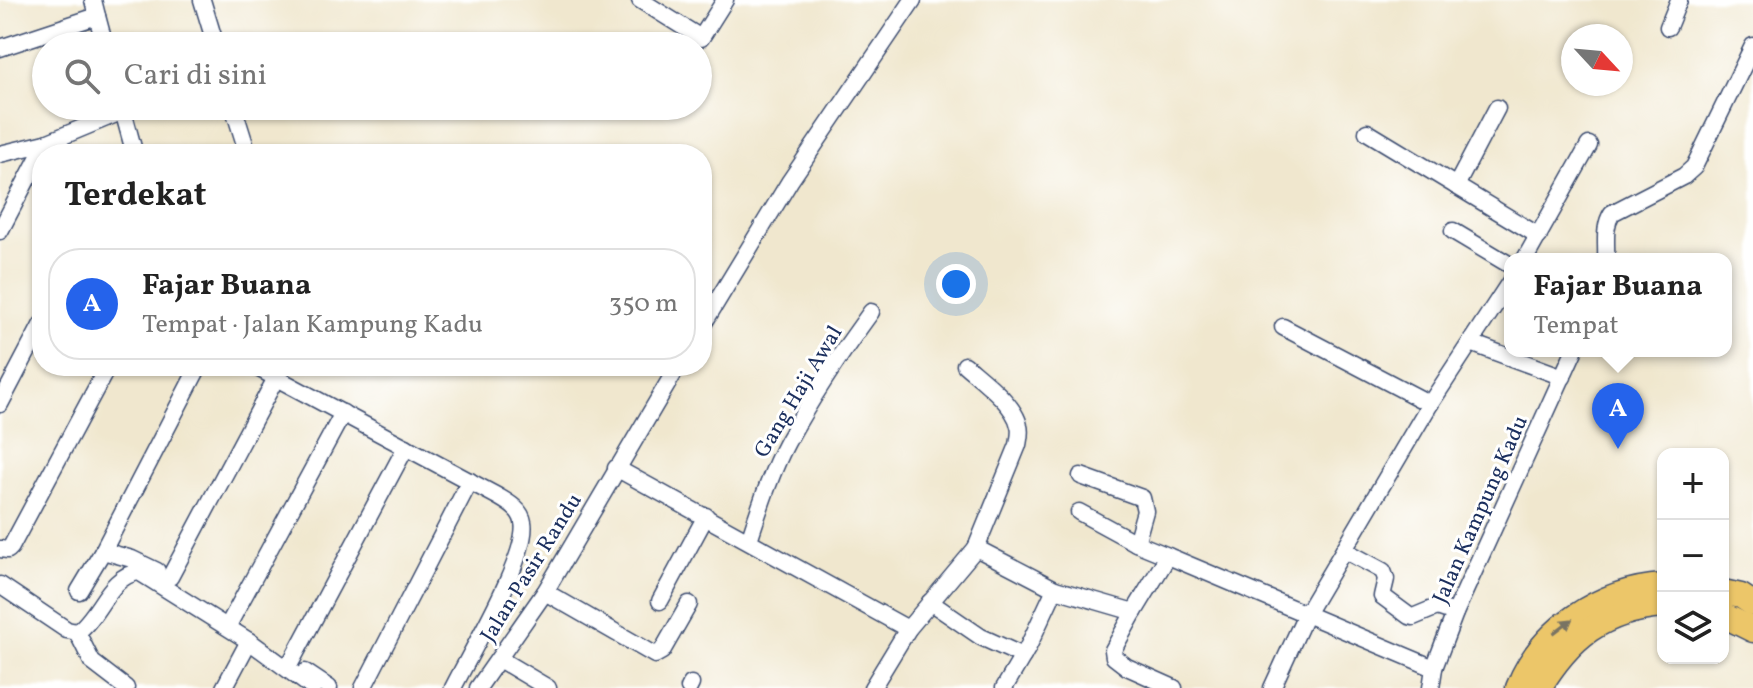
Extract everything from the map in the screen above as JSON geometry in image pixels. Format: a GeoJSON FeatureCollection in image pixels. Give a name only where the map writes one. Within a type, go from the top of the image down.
{"type":"FeatureCollection","features":[{"type":"Feature","properties":{"kind":"highway"},"geometry":{"type":"LineString","coordinates":[[1518,688],[1525,670],[1555,631],[1608,598],[1637,587],[1657,586]]}},
{"type":"Feature","properties":{"kind":"highway"},"geometry":{"type":"LineString","coordinates":[[1729,593],[1741,596],[1753,604]]}},
{"type":"Feature","properties":{"kind":"highway"},"geometry":{"type":"LineString","coordinates":[[1539,688],[1570,644],[1595,624],[1636,608],[1657,606]]}},
{"type":"Feature","properties":{"kind":"highway"},"geometry":{"type":"LineString","coordinates":[[1729,618],[1753,630]]}},
{"type":"Feature","properties":{"kind":"street"},"geometry":{"type":"LineString","coordinates":[[202,0],[212,32]]}},
{"type":"Feature","properties":{"kind":"street"},"geometry":{"type":"LineString","coordinates":[[705,32],[725,0]]}},
{"type":"Feature","properties":{"kind":"street"},"geometry":{"type":"LineString","coordinates":[[712,310],[790,181],[913,0]]}},
{"type":"Feature","properties":{"kind":"street"},"geometry":{"type":"LineString","coordinates":[[1668,27],[1679,0]]}},
{"type":"Feature","properties":{"kind":"street"},"geometry":{"type":"LineString","coordinates":[[643,1],[692,32]]}},
{"type":"Feature","properties":{"kind":"street"},"geometry":{"type":"LineString","coordinates":[[38,32],[95,8],[101,32]]}},
{"type":"Feature","properties":{"kind":"street"},"geometry":{"type":"LineString","coordinates":[[0,48],[32,35]]}},
{"type":"Feature","properties":{"kind":"street"},"geometry":{"type":"LineString","coordinates":[[1606,253],[1608,220],[1617,211],[1684,176],[1694,167],[1753,46]]}},
{"type":"Feature","properties":{"kind":"street"},"geometry":{"type":"LineString","coordinates":[[1456,186],[1497,108]]}},
{"type":"Feature","properties":{"kind":"street"},"geometry":{"type":"LineString","coordinates":[[42,144],[97,120]]}},
{"type":"Feature","properties":{"kind":"street"},"geometry":{"type":"LineString","coordinates":[[125,120],[131,144]]}},
{"type":"Feature","properties":{"kind":"street"},"geometry":{"type":"LineString","coordinates":[[237,120],[245,144]]}},
{"type":"Feature","properties":{"kind":"street"},"geometry":{"type":"LineString","coordinates":[[1367,132],[1539,236]]}},
{"type":"Feature","properties":{"kind":"street"},"geometry":{"type":"LineString","coordinates":[[1529,253],[1589,145]]}},
{"type":"Feature","properties":{"kind":"street"},"geometry":{"type":"LineString","coordinates":[[0,154],[32,146]]}},
{"type":"Feature","properties":{"kind":"street"},"geometry":{"type":"LineString","coordinates":[[0,231],[32,170]]}},
{"type":"Feature","properties":{"kind":"street"},"geometry":{"type":"LineString","coordinates":[[1453,231],[1504,261]]}},
{"type":"Feature","properties":{"kind":"street"},"geometry":{"type":"LineString","coordinates":[[1272,688],[1306,614],[1430,404],[1504,291]]}},
{"type":"Feature","properties":{"kind":"street","name":"Gang Haji Awal"},"geometry":{"type":"LineString","coordinates":[[749,540],[787,443],[841,354],[871,312]]}},
{"type":"Feature","properties":{"kind":"street"},"geometry":{"type":"LineString","coordinates":[[1283,327],[1430,404]]}},
{"type":"Feature","properties":{"kind":"street"},"geometry":{"type":"LineString","coordinates":[[0,404],[32,343]]}},
{"type":"Feature","properties":{"kind":"street"},"geometry":{"type":"LineString","coordinates":[[1471,343],[1504,355]]}},
{"type":"Feature","properties":{"kind":"street"},"geometry":{"type":"LineString","coordinates":[[1509,357],[1563,377]]}},
{"type":"Feature","properties":{"kind":"street","name":"Jalan Kampung Kadu"},"geometry":{"type":"LineString","coordinates":[[1431,688],[1434,668],[1455,613],[1571,357]]}},
{"type":"Feature","properties":{"kind":"street"},"geometry":{"type":"LineString","coordinates":[[872,688],[908,629],[976,548],[1018,445],[1018,421],[1003,401],[965,365]]}},
{"type":"Feature","properties":{"kind":"street"},"geometry":{"type":"LineString","coordinates":[[0,549],[8,550],[11,547],[103,376]]}},
{"type":"Feature","properties":{"kind":"street"},"geometry":{"type":"LineString","coordinates":[[79,591],[194,376]]}},
{"type":"Feature","properties":{"kind":"street"},"geometry":{"type":"LineString","coordinates":[[272,376],[470,481],[520,513],[524,522],[523,535],[509,577],[453,688]]}},
{"type":"Feature","properties":{"kind":"street","name":"Jalan Pasir Randu"},"geometry":{"type":"LineString","coordinates":[[478,688],[545,592],[672,376]]}},
{"type":"Feature","properties":{"kind":"street"},"geometry":{"type":"LineString","coordinates":[[170,577],[276,378]]}},
{"type":"Feature","properties":{"kind":"street"},"geometry":{"type":"LineString","coordinates":[[231,620],[343,413]]}},
{"type":"Feature","properties":{"kind":"street"},"geometry":{"type":"LineString","coordinates":[[291,662],[406,447]]}},
{"type":"Feature","properties":{"kind":"street"},"geometry":{"type":"LineString","coordinates":[[616,468],[908,629]]}},
{"type":"Feature","properties":{"kind":"street"},"geometry":{"type":"LineString","coordinates":[[1081,476],[1136,494],[1145,502],[1136,543]]}},
{"type":"Feature","properties":{"kind":"street"},"geometry":{"type":"LineString","coordinates":[[363,688],[470,481]]}},
{"type":"Feature","properties":{"kind":"street"},"geometry":{"type":"LineString","coordinates":[[1079,512],[1136,543],[1434,668]]}},
{"type":"Feature","properties":{"kind":"street"},"geometry":{"type":"LineString","coordinates":[[660,601],[706,516]]}},
{"type":"Feature","properties":{"kind":"street"},"geometry":{"type":"LineString","coordinates":[[976,548],[1055,589],[1134,612]]}},
{"type":"Feature","properties":{"kind":"street"},"geometry":{"type":"LineString","coordinates":[[1344,550],[1383,571],[1386,579],[1382,596],[1409,616],[1437,607],[1455,613]]}},
{"type":"Feature","properties":{"kind":"street"},"geometry":{"type":"LineString","coordinates":[[103,551],[132,559],[170,577],[329,688]]}},
{"type":"Feature","properties":{"kind":"street"},"geometry":{"type":"LineString","coordinates":[[1168,556],[1113,650],[1114,657],[1127,667],[1174,688]]}},
{"type":"Feature","properties":{"kind":"street"},"geometry":{"type":"LineString","coordinates":[[0,585],[67,630],[77,632],[86,625],[122,578],[139,572],[249,641],[313,688]]}},
{"type":"Feature","properties":{"kind":"street"},"geometry":{"type":"LineString","coordinates":[[1004,688],[1055,589]]}},
{"type":"Feature","properties":{"kind":"street"},"geometry":{"type":"LineString","coordinates":[[545,592],[655,655],[662,651],[689,604]]}},
{"type":"Feature","properties":{"kind":"street"},"geometry":{"type":"LineString","coordinates":[[930,602],[981,637],[1023,656]]}},
{"type":"Feature","properties":{"kind":"street"},"geometry":{"type":"LineString","coordinates":[[77,632],[92,662],[117,686]]}},
{"type":"Feature","properties":{"kind":"street"},"geometry":{"type":"LineString","coordinates":[[224,688],[249,641]]}},
{"type":"Feature","properties":{"kind":"street"},"geometry":{"type":"LineString","coordinates":[[499,659],[548,688]]}},
{"type":"Feature","properties":{"kind":"place","name":"Fajar Buana"},"geometry":{"type":"Point","coordinates":[1618,449]}}]}
